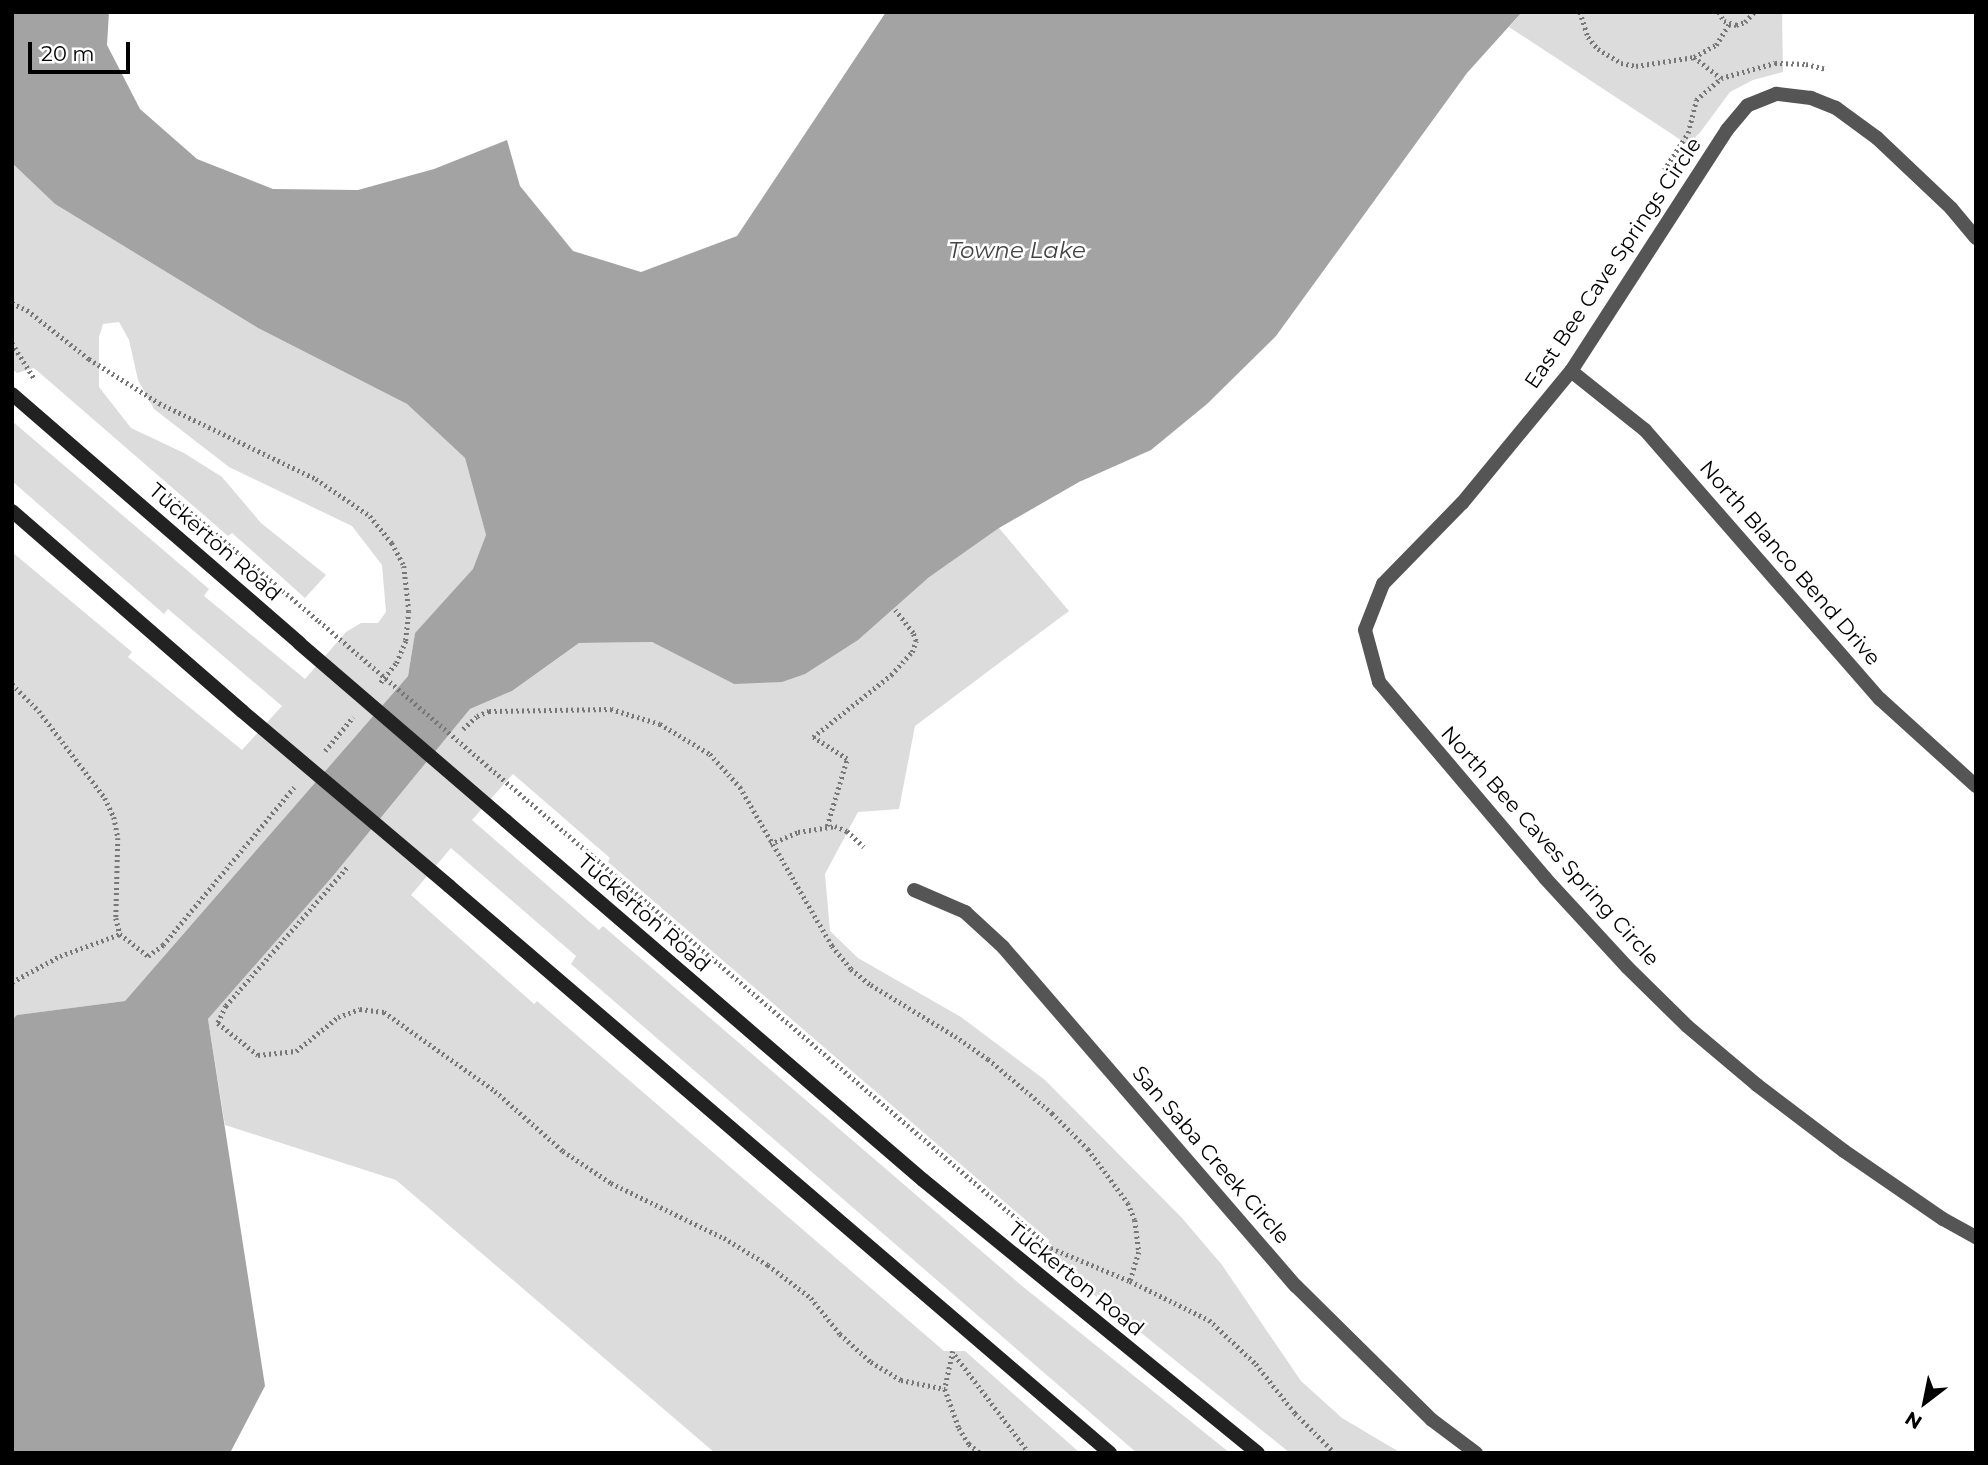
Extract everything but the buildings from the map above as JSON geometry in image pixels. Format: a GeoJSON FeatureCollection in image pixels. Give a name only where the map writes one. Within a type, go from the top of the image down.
{"type":"FeatureCollection","features":[{"type":"Feature","properties":{"kind":"main road","name":"Tuckerton Road"},"geometry":{"type":"LineString","coordinates":[[12,394],[923,1180],[1258,1453]]}},
{"type":"Feature","properties":{"kind":"main road"},"geometry":{"type":"LineString","coordinates":[[12,510],[242,711],[1110,1453]]}},
{"type":"Feature","properties":{"kind":"street","name":"East Bee Cave Springs Circle"},"geometry":{"type":"LineString","coordinates":[[1365,630],[1383,583],[1462,503],[1571,371],[1727,130],[1747,106],[1776,94],[1811,98],[1836,108],[1877,138],[1951,208],[1976,238]]}},
{"type":"Feature","properties":{"kind":"street","name":"North Blanco Bend Drive"},"geometry":{"type":"LineString","coordinates":[[1571,371],[1645,430],[1880,699],[1976,786]]}},
{"type":"Feature","properties":{"kind":"street","name":"North Bee Caves Spring Circle"},"geometry":{"type":"LineString","coordinates":[[1365,630],[1379,682],[1545,878],[1627,967],[1688,1026],[1756,1085],[1866,1166],[1976,1237]]}},
{"type":"Feature","properties":{"kind":"street","name":"San Saba Creek Circle"},"geometry":{"type":"LineString","coordinates":[[914,890],[965,912],[1003,947],[1297,1286],[1432,1420],[1476,1453]]}},
{"type":"Feature","properties":{"kind":"path"},"geometry":{"type":"LineString","coordinates":[[1580,12],[1588,37],[1608,57],[1621,63],[1654,65],[1694,57],[1716,45],[1729,24]]}},
{"type":"Feature","properties":{"kind":"path"},"geometry":{"type":"LineString","coordinates":[[1719,12],[1729,24]]}},
{"type":"Feature","properties":{"kind":"path"},"geometry":{"type":"LineString","coordinates":[[1729,24],[1745,22],[1755,12]]}},
{"type":"Feature","properties":{"kind":"path"},"geometry":{"type":"LineString","coordinates":[[1664,170],[1688,133],[1696,100],[1721,78],[1694,57]]}},
{"type":"Feature","properties":{"kind":"path"},"geometry":{"type":"LineString","coordinates":[[12,343],[35,380]]}},
{"type":"Feature","properties":{"kind":"path"},"geometry":{"type":"LineString","coordinates":[[161,487],[1051,1248],[1130,1281],[1209,1320],[1256,1364],[1295,1413],[1335,1453]]}},
{"type":"Feature","properties":{"kind":"path"},"geometry":{"type":"LineString","coordinates":[[827,827],[847,759],[813,737],[891,675],[912,652],[916,641],[913,633],[895,610]]}},
{"type":"Feature","properties":{"kind":"path"},"geometry":{"type":"LineString","coordinates":[[463,729],[477,716],[496,710],[533,713],[611,709],[635,714],[660,724],[710,754],[740,787],[770,844],[831,946],[851,969],[871,985],[988,1059],[1044,1105],[1088,1149],[1128,1203],[1135,1220],[1139,1252],[1130,1281]]}},
{"type":"Feature","properties":{"kind":"path"},"geometry":{"type":"LineString","coordinates":[[770,844],[798,832],[827,827],[848,831],[864,847]]}},
{"type":"Feature","properties":{"kind":"path"},"geometry":{"type":"LineString","coordinates":[[347,868],[226,1006],[218,1023],[258,1055],[296,1051],[338,1017],[360,1009],[384,1012],[495,1091],[562,1151],[611,1183],[724,1238],[768,1265],[811,1298],[840,1335],[871,1362],[901,1380],[945,1389]]}},
{"type":"Feature","properties":{"kind":"path"},"geometry":{"type":"LineString","coordinates":[[12,982],[60,956],[120,934]]}},
{"type":"Feature","properties":{"kind":"path"},"geometry":{"type":"LineString","coordinates":[[950,1347],[1029,1453]]}},
{"type":"Feature","properties":{"kind":"path"},"geometry":{"type":"LineString","coordinates":[[954,1354],[945,1389],[959,1428],[969,1444],[981,1453]]}},
{"type":"Feature","properties":{"kind":"shaded area"},"geometry":{"type":"Polygon","coordinates":[[[1522,12],[1782,12],[1783,72],[1753,80],[1730,92],[1690,146],[1509,27],[1522,12]]]}},
{"type":"Feature","properties":{"kind":"shaded area"},"geometry":{"type":"Polygon","coordinates":[[[12,163],[55,204],[258,328],[407,404],[465,458],[486,535],[474,569],[415,633],[408,676],[125,1001],[18,1015],[12,1020],[12,552],[132,652],[128,657],[242,750],[282,706],[168,609],[164,614],[12,481],[12,421],[209,589],[204,596],[305,679],[346,632],[361,623],[378,623],[386,612],[382,565],[352,526],[229,467],[154,409],[138,380],[129,340],[119,322],[103,324],[99,337],[99,387],[131,428],[184,453],[222,477],[261,523],[326,575],[305,598],[232,533],[228,536],[34,368],[17,373],[12,369],[12,163]]]}},
{"type":"Feature","properties":{"kind":"shaded area"},"geometry":{"type":"Polygon","coordinates":[[[999,528],[1069,611],[915,726],[899,809],[858,812],[825,874],[830,931],[858,958],[961,1017],[1045,1080],[1182,1218],[1222,1265],[1301,1381],[1342,1418],[1401,1453],[1290,1453],[1046,1256],[1049,1240],[608,862],[610,858],[513,774],[472,820],[599,930],[603,926],[1022,1286],[1230,1453],[1137,1453],[571,964],[576,956],[451,848],[411,895],[534,1004],[537,1001],[944,1351],[965,1351],[1080,1453],[715,1453],[396,1180],[225,1125],[208,1019],[333,876],[470,709],[512,691],[579,643],[652,642],[734,684],[928,578],[999,528]]]}},
{"type":"Feature","properties":{"kind":"water","name":"Towne Lake"},"geometry":{"type":"Polygon","coordinates":[[[12,12],[109,12],[107,45],[140,109],[197,159],[273,189],[358,190],[434,169],[507,140],[520,186],[573,251],[641,272],[737,236],[886,12],[1522,12],[1467,73],[1276,336],[1207,404],[1151,450],[1079,482],[999,528],[928,578],[858,640],[805,674],[782,682],[734,684],[652,642],[579,643],[512,691],[470,709],[333,876],[208,1019],[265,1386],[230,1453],[12,1453],[12,1020],[17,1015],[125,1001],[408,676],[415,633],[473,569],[486,535],[465,458],[407,404],[258,328],[55,204],[12,163],[12,12]]]}}]}
